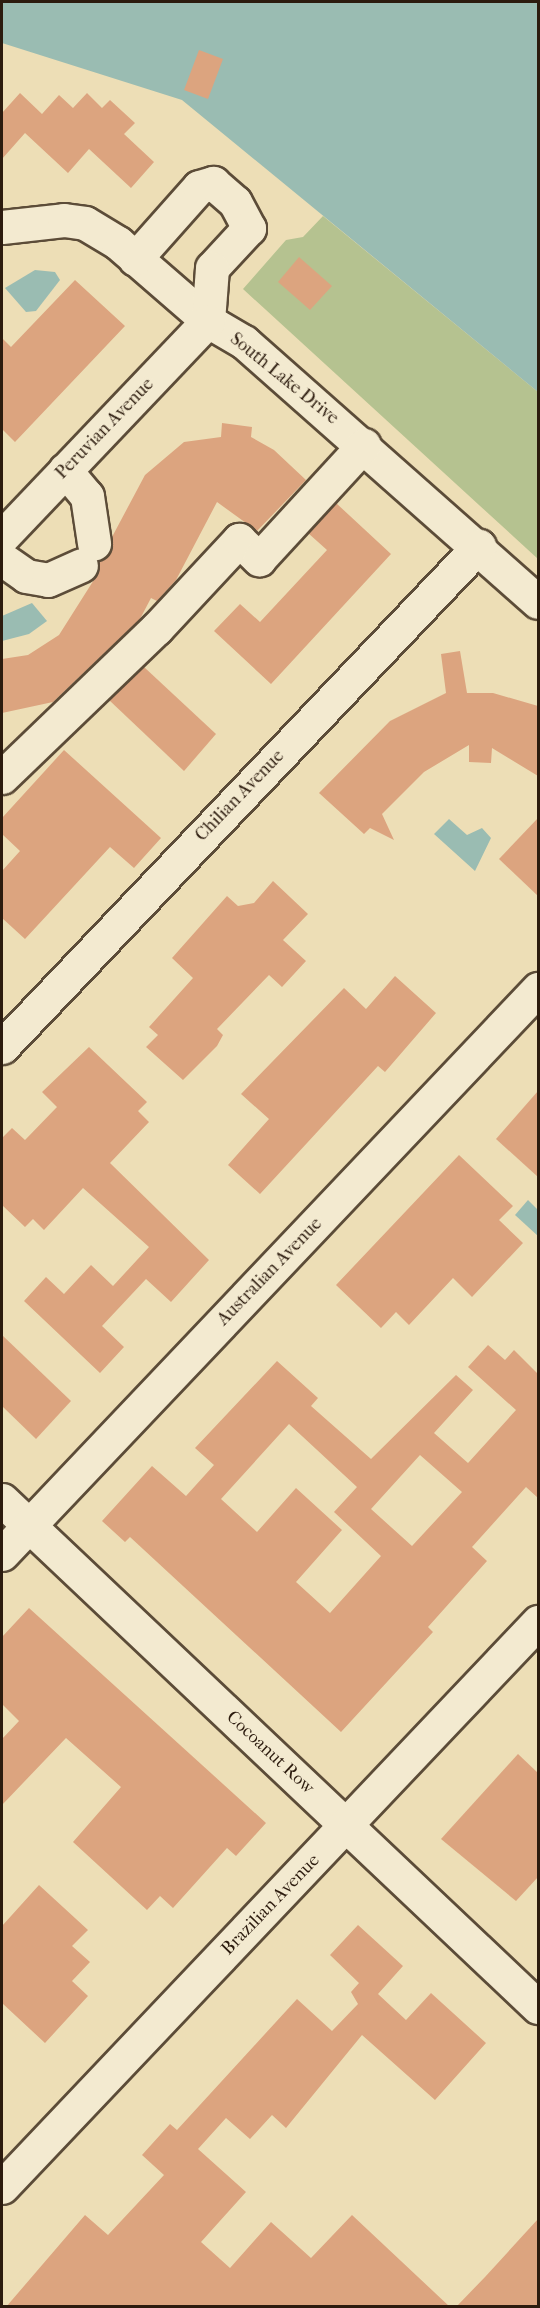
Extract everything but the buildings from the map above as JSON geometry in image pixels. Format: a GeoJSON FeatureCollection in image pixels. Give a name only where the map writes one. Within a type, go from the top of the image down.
{"type":"FeatureCollection","features":[{"type":"Feature","properties":{"kind":"street"},"geometry":{"type":"LineString","coordinates":[[135,259],[199,187],[213,183],[235,202],[249,228],[212,268],[208,321]]}},
{"type":"Feature","properties":{"kind":"street","name":"South Lake Drive"},"geometry":{"type":"LineString","coordinates":[[2,227],[35,219],[86,223],[135,259],[208,321],[244,342],[479,546],[538,602]]}},
{"type":"Feature","properties":{"kind":"street","name":"Peruvian Avenue"},"geometry":{"type":"LineString","coordinates":[[2,537],[208,321]]}},
{"type":"Feature","properties":{"kind":"street"},"geometry":{"type":"LineString","coordinates":[[2,777],[156,629],[239,540],[259,559],[364,445]]}},
{"type":"Feature","properties":{"kind":"street"},"geometry":{"type":"LineString","coordinates":[[2,559],[26,576],[48,580],[87,554],[87,496],[65,470]]}},
{"type":"Feature","properties":{"kind":"street","name":"Chilian Avenue"},"geometry":{"type":"LineString","coordinates":[[2,1047],[479,546]]}},
{"type":"Feature","properties":{"kind":"street","name":"Australian Avenue"},"geometry":{"type":"LineString","coordinates":[[2,1554],[538,989]]}},
{"type":"Feature","properties":{"kind":"street","name":"Cocoanut Row"},"geometry":{"type":"LineString","coordinates":[[2,1500],[538,2007]]}},
{"type":"Feature","properties":{"kind":"street","name":"Brazilian Avenue"},"geometry":{"type":"LineString","coordinates":[[2,2187],[538,1622]]}},
{"type":"Feature","properties":{"kind":"green space"},"geometry":{"type":"Polygon","coordinates":[[[323,216],[538,392],[538,559],[243,289],[286,240],[303,237],[323,216]]]}},
{"type":"Feature","properties":{"kind":"water"},"geometry":{"type":"Polygon","coordinates":[[[2,2],[538,2],[538,392],[182,100],[2,43],[2,2]]]}},
{"type":"Feature","properties":{"kind":"water"},"geometry":{"type":"Polygon","coordinates":[[[35,270],[55,272],[60,280],[36,311],[26,312],[5,288],[35,270]]]}},
{"type":"Feature","properties":{"kind":"water"},"geometry":{"type":"Polygon","coordinates":[[[32,603],[47,621],[29,634],[2,641],[2,616],[32,603]]]}},
{"type":"Feature","properties":{"kind":"water"},"geometry":{"type":"Polygon","coordinates":[[[449,819],[467,835],[482,828],[491,838],[475,871],[434,834],[449,819]]]}},
{"type":"Feature","properties":{"kind":"water"},"geometry":{"type":"Polygon","coordinates":[[[528,1200],[538,1210],[538,1236],[515,1215],[528,1200]]]}}]}
